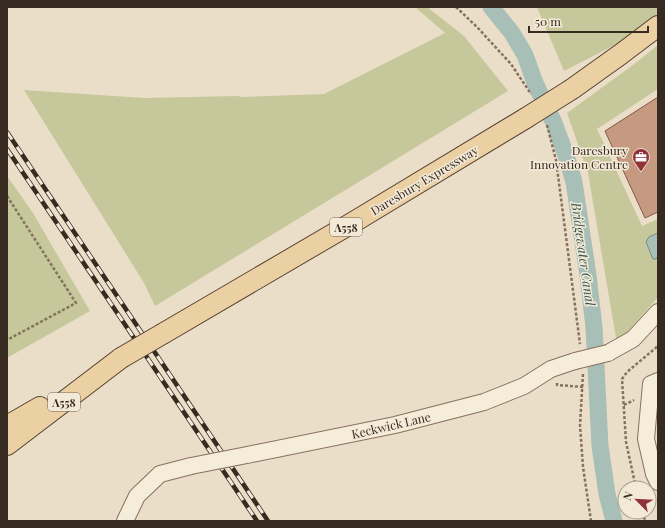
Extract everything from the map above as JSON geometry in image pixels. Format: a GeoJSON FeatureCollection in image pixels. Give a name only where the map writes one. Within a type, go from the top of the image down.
{"type":"FeatureCollection","features":[{"type":"Feature","properties":{"kind":"main road","name":"Daresbury Expressway"},"geometry":{"type":"LineString","coordinates":[[7,426],[352,223],[526,118],[621,54],[658,26]]}},
{"type":"Feature","properties":{"kind":"main road","name":"Daresbury Expressway"},"geometry":{"type":"LineString","coordinates":[[7,445],[121,358]]}},
{"type":"Feature","properties":{"kind":"street","name":"Keckwick Lane"},"geometry":{"type":"LineString","coordinates":[[125,521],[137,496],[160,474],[191,466],[395,425],[484,402],[524,386],[551,370],[579,367],[608,353],[633,339],[658,312]]}},
{"type":"Feature","properties":{"kind":"street"},"geometry":{"type":"LineString","coordinates":[[658,381],[652,384],[646,439],[654,474],[658,482]]}},
{"type":"Feature","properties":{"kind":"path"},"geometry":{"type":"LineString","coordinates":[[456,7],[477,27],[511,64],[534,99]]}},
{"type":"Feature","properties":{"kind":"path"},"geometry":{"type":"LineString","coordinates":[[546,124],[556,160],[576,325],[580,346]]}},
{"type":"Feature","properties":{"kind":"path"},"geometry":{"type":"LineString","coordinates":[[7,196],[76,303],[7,340]]}},
{"type":"Feature","properties":{"kind":"path"},"geometry":{"type":"LineString","coordinates":[[634,480],[626,442],[622,380],[627,372],[658,346]]}},
{"type":"Feature","properties":{"kind":"path"},"geometry":{"type":"LineString","coordinates":[[579,367],[582,467],[591,521]]}},
{"type":"Feature","properties":{"kind":"green space"},"geometry":{"type":"Polygon","coordinates":[[[415,7],[427,7],[464,36],[508,91],[155,306],[144,283],[24,90],[144,98],[324,94],[445,33],[415,7]]]}},
{"type":"Feature","properties":{"kind":"green space"},"geometry":{"type":"Polygon","coordinates":[[[537,7],[658,7],[658,23],[564,71],[537,7]]]}},
{"type":"Feature","properties":{"kind":"green space"},"geometry":{"type":"Polygon","coordinates":[[[658,45],[658,89],[597,129],[642,226],[658,219],[658,297],[617,344],[588,173],[567,113],[658,45]]]}},
{"type":"Feature","properties":{"kind":"green space"},"geometry":{"type":"Polygon","coordinates":[[[7,176],[33,213],[90,311],[7,358],[7,176]]]}},
{"type":"Feature","properties":{"kind":"water"},"geometry":{"type":"Polygon","coordinates":[[[658,233],[658,256],[656,259],[653,259],[646,242],[649,237],[658,233]]]}},
{"type":"Feature","properties":{"kind":"building","name":"Daresbury Innovation Centre"},"geometry":{"type":"Polygon","coordinates":[[[658,97],[658,212],[645,218],[605,131],[658,97]]]}},
{"type":"Feature","properties":{"kind":"waterway","name":"Bridgewater Canal"},"geometry":{"type":"LineString","coordinates":[[491,7],[512,33],[525,55],[535,83],[554,123],[574,182],[594,327],[600,446],[607,494],[614,521]]}},
{"type":"Feature","properties":{"kind":"railway"},"geometry":{"type":"LineString","coordinates":[[7,132],[268,521]]}},
{"type":"Feature","properties":{"kind":"railway"},"geometry":{"type":"LineString","coordinates":[[7,149],[257,521]]}},
{"type":"Feature","properties":{"kind":"place","name":"Daresbury Innovation Centre"},"geometry":{"type":"Point","coordinates":[641,172]}}]}
